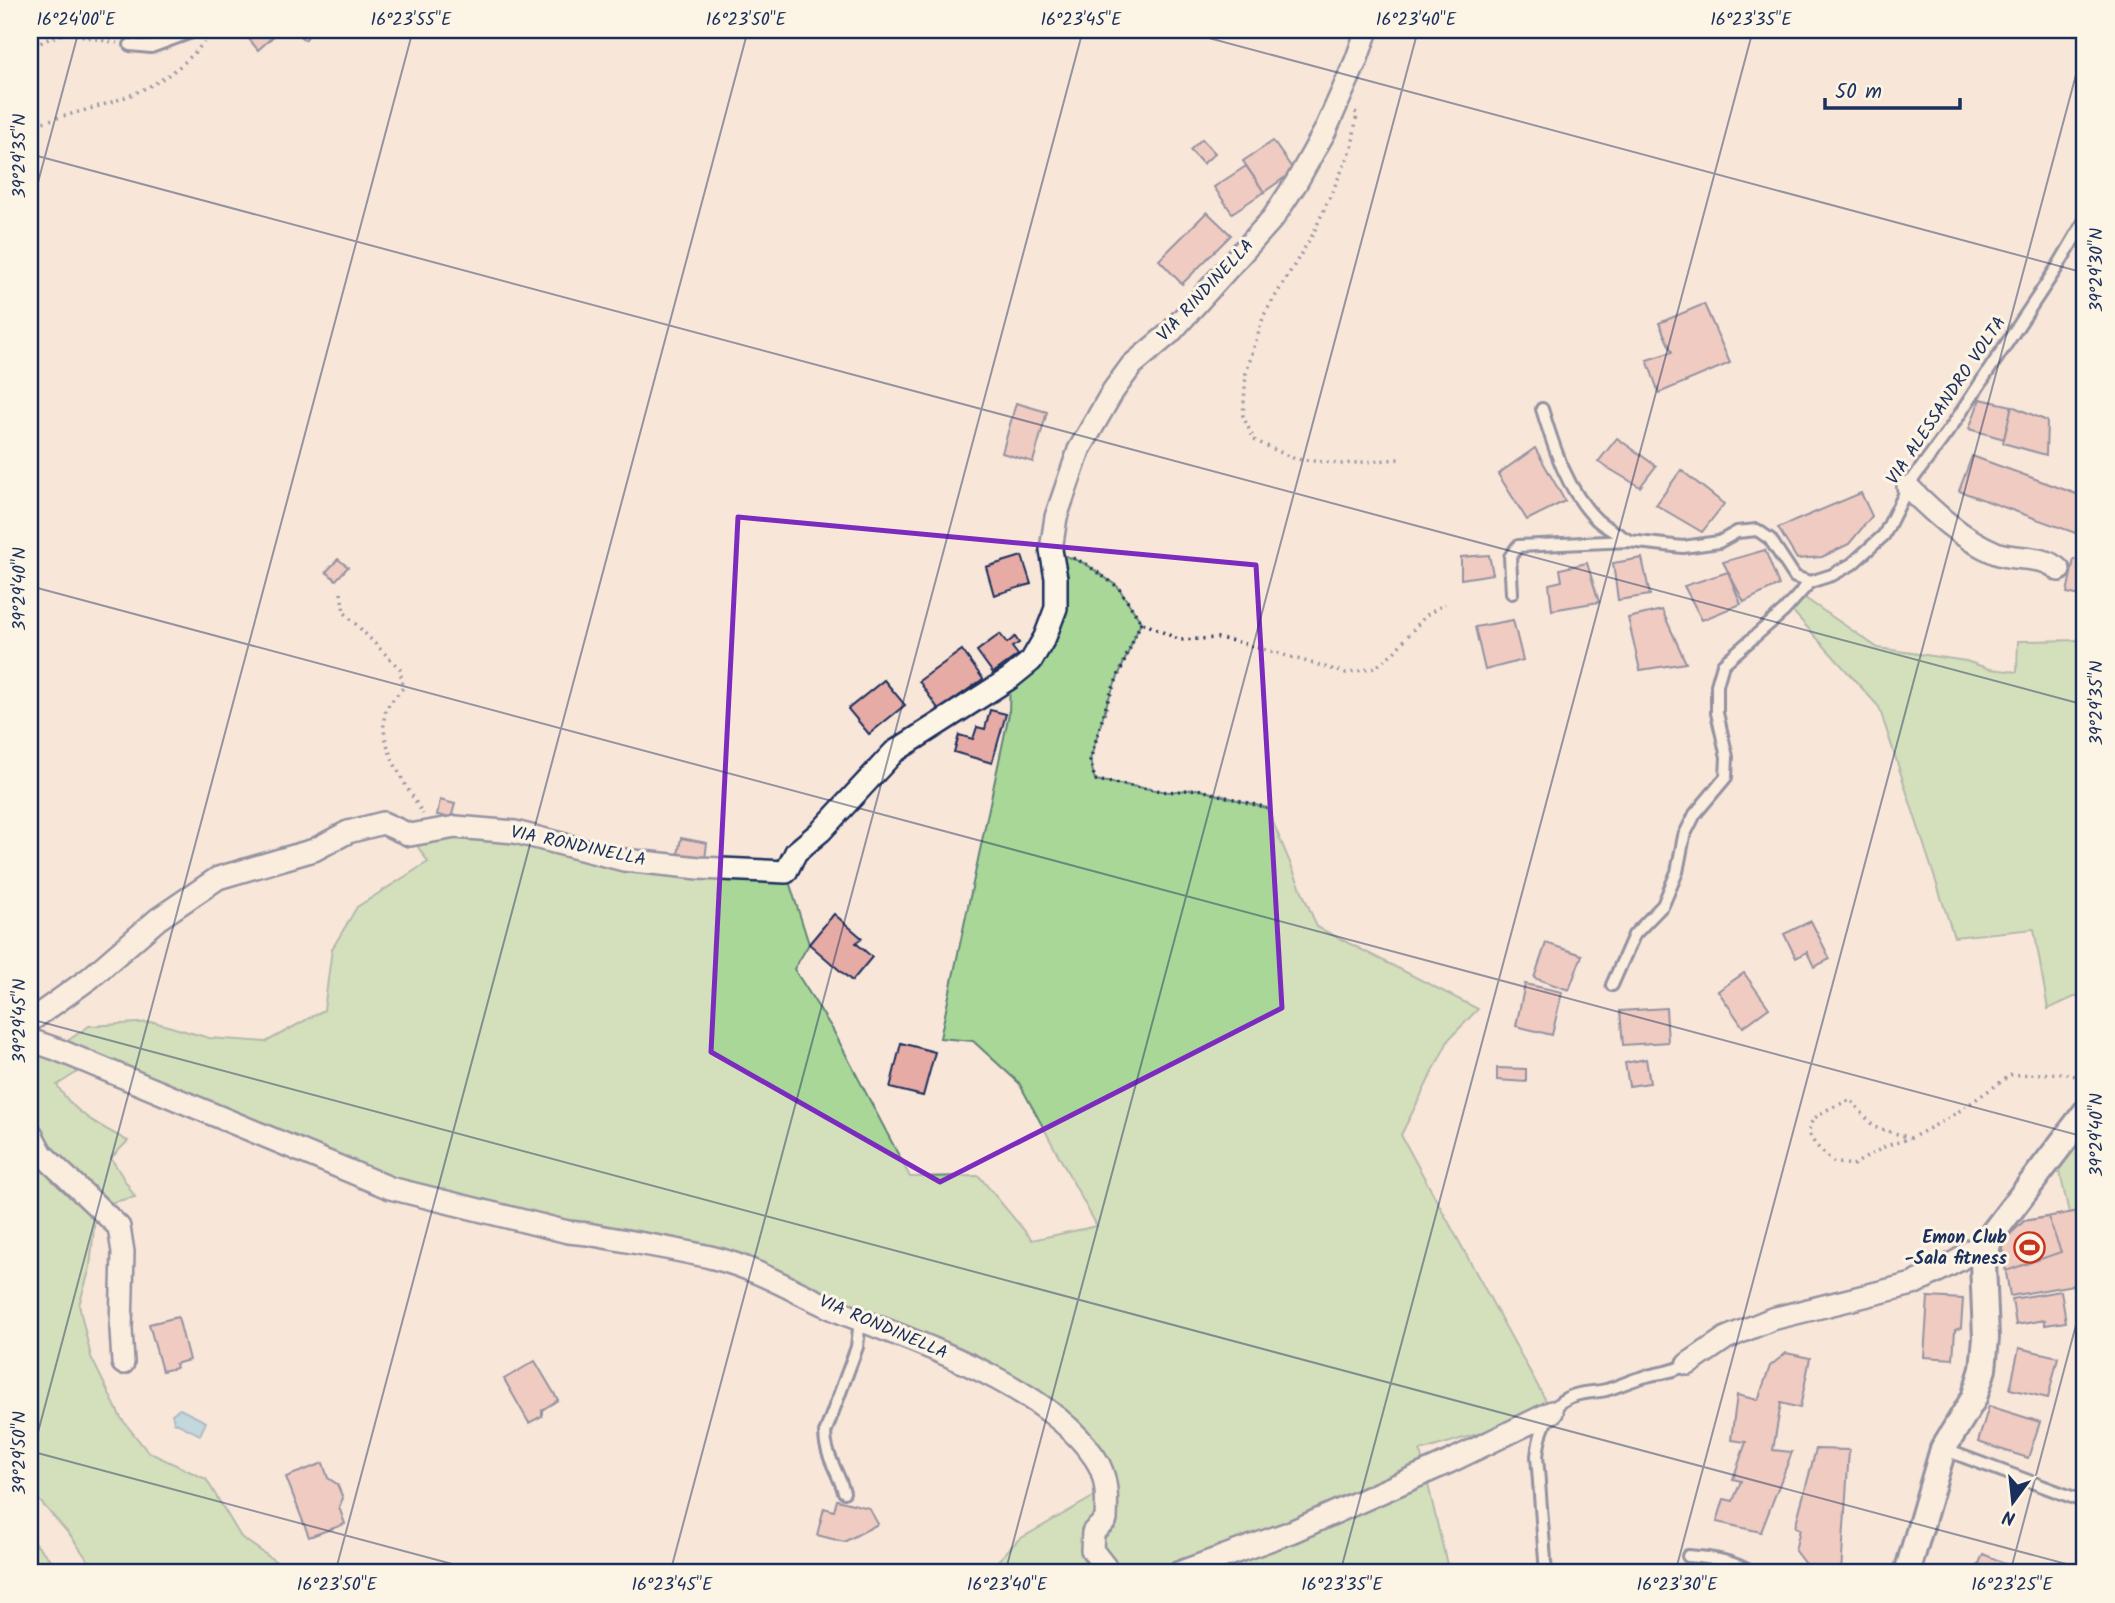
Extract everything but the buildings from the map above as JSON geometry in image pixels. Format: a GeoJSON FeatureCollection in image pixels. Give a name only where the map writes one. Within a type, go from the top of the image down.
{"type":"FeatureCollection","features":[{"type":"Feature","properties":{"kind":"street","name":"VIA RINDINELLA"},"geometry":{"type":"LineString","coordinates":[[1051,550],[1056,517],[1079,450],[1113,391],[1132,365],[1170,333],[1273,218],[1296,183],[1338,102],[1367,30]]}},
{"type":"Feature","properties":{"kind":"street"},"geometry":{"type":"LineString","coordinates":[[1908,487],[1958,532],[1997,553],[2050,562],[2059,570]]}},
{"type":"Feature","properties":{"kind":"street","name":"VIA RONDINELLA"},"geometry":{"type":"LineString","coordinates":[[30,1021],[90,978],[158,919],[218,878],[314,850],[348,832],[383,823],[410,835],[456,827],[515,832],[624,860],[786,872],[796,852],[821,831],[894,752],[991,691],[1031,661],[1056,608],[1056,578],[1051,550]]}},
{"type":"Feature","properties":{"kind":"street","name":"VIA RONDINELLA"},"geometry":{"type":"LineString","coordinates":[[30,1040],[390,1188],[568,1232],[714,1258],[766,1274],[860,1320],[979,1370],[1041,1406],[1073,1430],[1097,1461],[1107,1489],[1106,1520],[1093,1532],[1092,1550],[1110,1573]]}},
{"type":"Feature","properties":{"kind":"street"},"geometry":{"type":"LineString","coordinates":[[1688,1364],[1726,1338],[1772,1320],[1913,1284],[1959,1260],[1990,1237],[2085,1113]]}},
{"type":"Feature","properties":{"kind":"street"},"geometry":{"type":"LineString","coordinates":[[30,1132],[42,1154],[120,1227],[123,1252],[123,1363]]}},
{"type":"Feature","properties":{"kind":"street"},"geometry":{"type":"LineString","coordinates":[[1907,1573],[1944,1449],[1974,1398],[1983,1369],[1986,1338],[1983,1262],[1990,1237]]}},
{"type":"Feature","properties":{"kind":"street"},"geometry":{"type":"LineString","coordinates":[[1178,1573],[1291,1532],[1449,1462],[1552,1412]]}},
{"type":"Feature","properties":{"kind":"lane"},"geometry":{"type":"LineString","coordinates":[[130,45],[151,47],[197,30]]}},
{"type":"Feature","properties":{"kind":"lane","name":"VIA ALESSANDRO VOLTA"},"geometry":{"type":"LineString","coordinates":[[1810,582],[1832,575],[1852,564],[1884,535],[1908,487],[2059,266],[2085,220]]}},
{"type":"Feature","properties":{"kind":"lane"},"geometry":{"type":"LineString","coordinates":[[1542,409],[1554,449],[1575,491],[1598,520],[1629,541]]}},
{"type":"Feature","properties":{"kind":"lane"},"geometry":{"type":"LineString","coordinates":[[1512,593],[1510,557],[1518,546],[1629,541],[1683,547],[1719,542],[1737,532],[1757,530],[1770,539],[1795,577],[1810,582],[1784,611],[1723,664],[1717,685],[1717,713],[1727,757],[1726,777],[1695,814],[1684,836],[1677,872],[1663,905],[1634,936],[1612,985]]}},
{"type":"Feature","properties":{"kind":"lane"},"geometry":{"type":"LineString","coordinates":[[844,1492],[839,1473],[831,1463],[825,1447],[825,1433],[857,1347],[860,1320]]}},
{"type":"Feature","properties":{"kind":"lane"},"geometry":{"type":"LineString","coordinates":[[1546,1573],[1537,1456],[1539,1437],[1546,1419],[1558,1405],[1577,1394],[1604,1391],[1647,1376],[1674,1372],[1688,1364]]}},
{"type":"Feature","properties":{"kind":"lane"},"geometry":{"type":"LineString","coordinates":[[1944,1449],[2085,1502]]}},
{"type":"Feature","properties":{"kind":"lane"},"geometry":{"type":"LineString","coordinates":[[1688,1556],[1740,1565],[1752,1573]]}},
{"type":"Feature","properties":{"kind":"path"},"geometry":{"type":"LineString","coordinates":[[30,52],[43,41],[70,30],[86,37],[130,45]]}},
{"type":"Feature","properties":{"kind":"path"},"geometry":{"type":"LineString","coordinates":[[30,126],[140,92],[158,83],[205,40]]}},
{"type":"Feature","properties":{"kind":"path"},"geometry":{"type":"LineString","coordinates":[[1338,102],[1357,113],[1352,148],[1313,234],[1264,315],[1246,373],[1243,416],[1254,440],[1295,459],[1342,464],[1399,459]]}},
{"type":"Feature","properties":{"kind":"path"},"geometry":{"type":"LineString","coordinates":[[1051,550],[1086,564],[1118,587],[1141,622],[1180,640],[1218,638],[1235,641],[1346,673],[1375,668],[1395,651],[1425,615],[1445,604]]}},
{"type":"Feature","properties":{"kind":"path"},"geometry":{"type":"LineString","coordinates":[[341,593],[344,612],[400,669],[403,688],[386,710],[385,731],[395,766],[433,831]]}},
{"type":"Feature","properties":{"kind":"path"},"geometry":{"type":"LineString","coordinates":[[1141,622],[1108,700],[1090,760],[1096,780],[1168,792],[1197,789],[1267,808]]}},
{"type":"Feature","properties":{"kind":"path"},"geometry":{"type":"LineString","coordinates":[[1911,1138],[1874,1127],[1851,1100],[1823,1110],[1810,1127],[1810,1136],[1833,1162],[1853,1165],[1886,1146],[1911,1138],[1949,1118],[2011,1075],[2062,1073],[2085,1078]]}},
{"type":"Feature","properties":{"kind":"highlighted area"},"geometry":{"type":"Polygon","coordinates":[[[738,517],[1256,565],[1282,1008],[940,1182],[711,1052],[738,517]]]}},
{"type":"Feature","properties":{"kind":"green space"},"geometry":{"type":"Polygon","coordinates":[[[1051,550],[1086,564],[1118,587],[1141,622],[1108,700],[1090,760],[1095,780],[1168,792],[1197,789],[1267,808],[1317,927],[1478,1009],[1449,1039],[1401,1135],[1552,1412],[1420,1451],[1449,1573],[986,1573],[1018,1540],[1107,1489],[1041,1406],[766,1274],[390,1188],[90,1064],[57,1085],[79,1111],[128,1141],[111,1158],[135,1197],[96,1206],[90,1268],[79,1305],[91,1357],[121,1418],[148,1452],[206,1479],[241,1537],[292,1573],[97,1573],[70,1535],[30,1490],[30,1040],[56,1049],[89,1026],[154,1022],[209,1038],[266,1042],[324,1010],[332,949],[357,907],[428,862],[410,835],[456,827],[559,845],[786,872],[809,944],[794,969],[833,1030],[910,1177],[979,1176],[1032,1240],[1097,1226],[1019,1083],[973,1041],[940,1038],[1009,714],[1010,678],[1045,637],[1051,550]]]}},
{"type":"Feature","properties":{"kind":"green space"},"geometry":{"type":"Polygon","coordinates":[[[1799,594],[1878,648],[1966,661],[1990,669],[2017,672],[2018,641],[2085,640],[2085,992],[2048,1009],[2034,929],[1954,937],[1879,707],[1788,606],[1799,594]]]}},
{"type":"Feature","properties":{"kind":"green space"},"geometry":{"type":"Polygon","coordinates":[[[2085,1132],[2085,1210],[2069,1213],[2060,1173],[2057,1172],[2049,1181],[2047,1179],[2085,1132]]]}},
{"type":"Feature","properties":{"kind":"green space"},"geometry":{"type":"Polygon","coordinates":[[[30,1538],[63,1573],[30,1573],[30,1538]]]}},
{"type":"Feature","properties":{"kind":"water"},"geometry":{"type":"Polygon","coordinates":[[[180,1409],[206,1422],[200,1435],[174,1422],[172,1414],[180,1409]]]}},
{"type":"Feature","properties":{"kind":"place","name":"Emon Club -Sala fitness"},"geometry":{"type":"Point","coordinates":[2030,1248]}}]}
